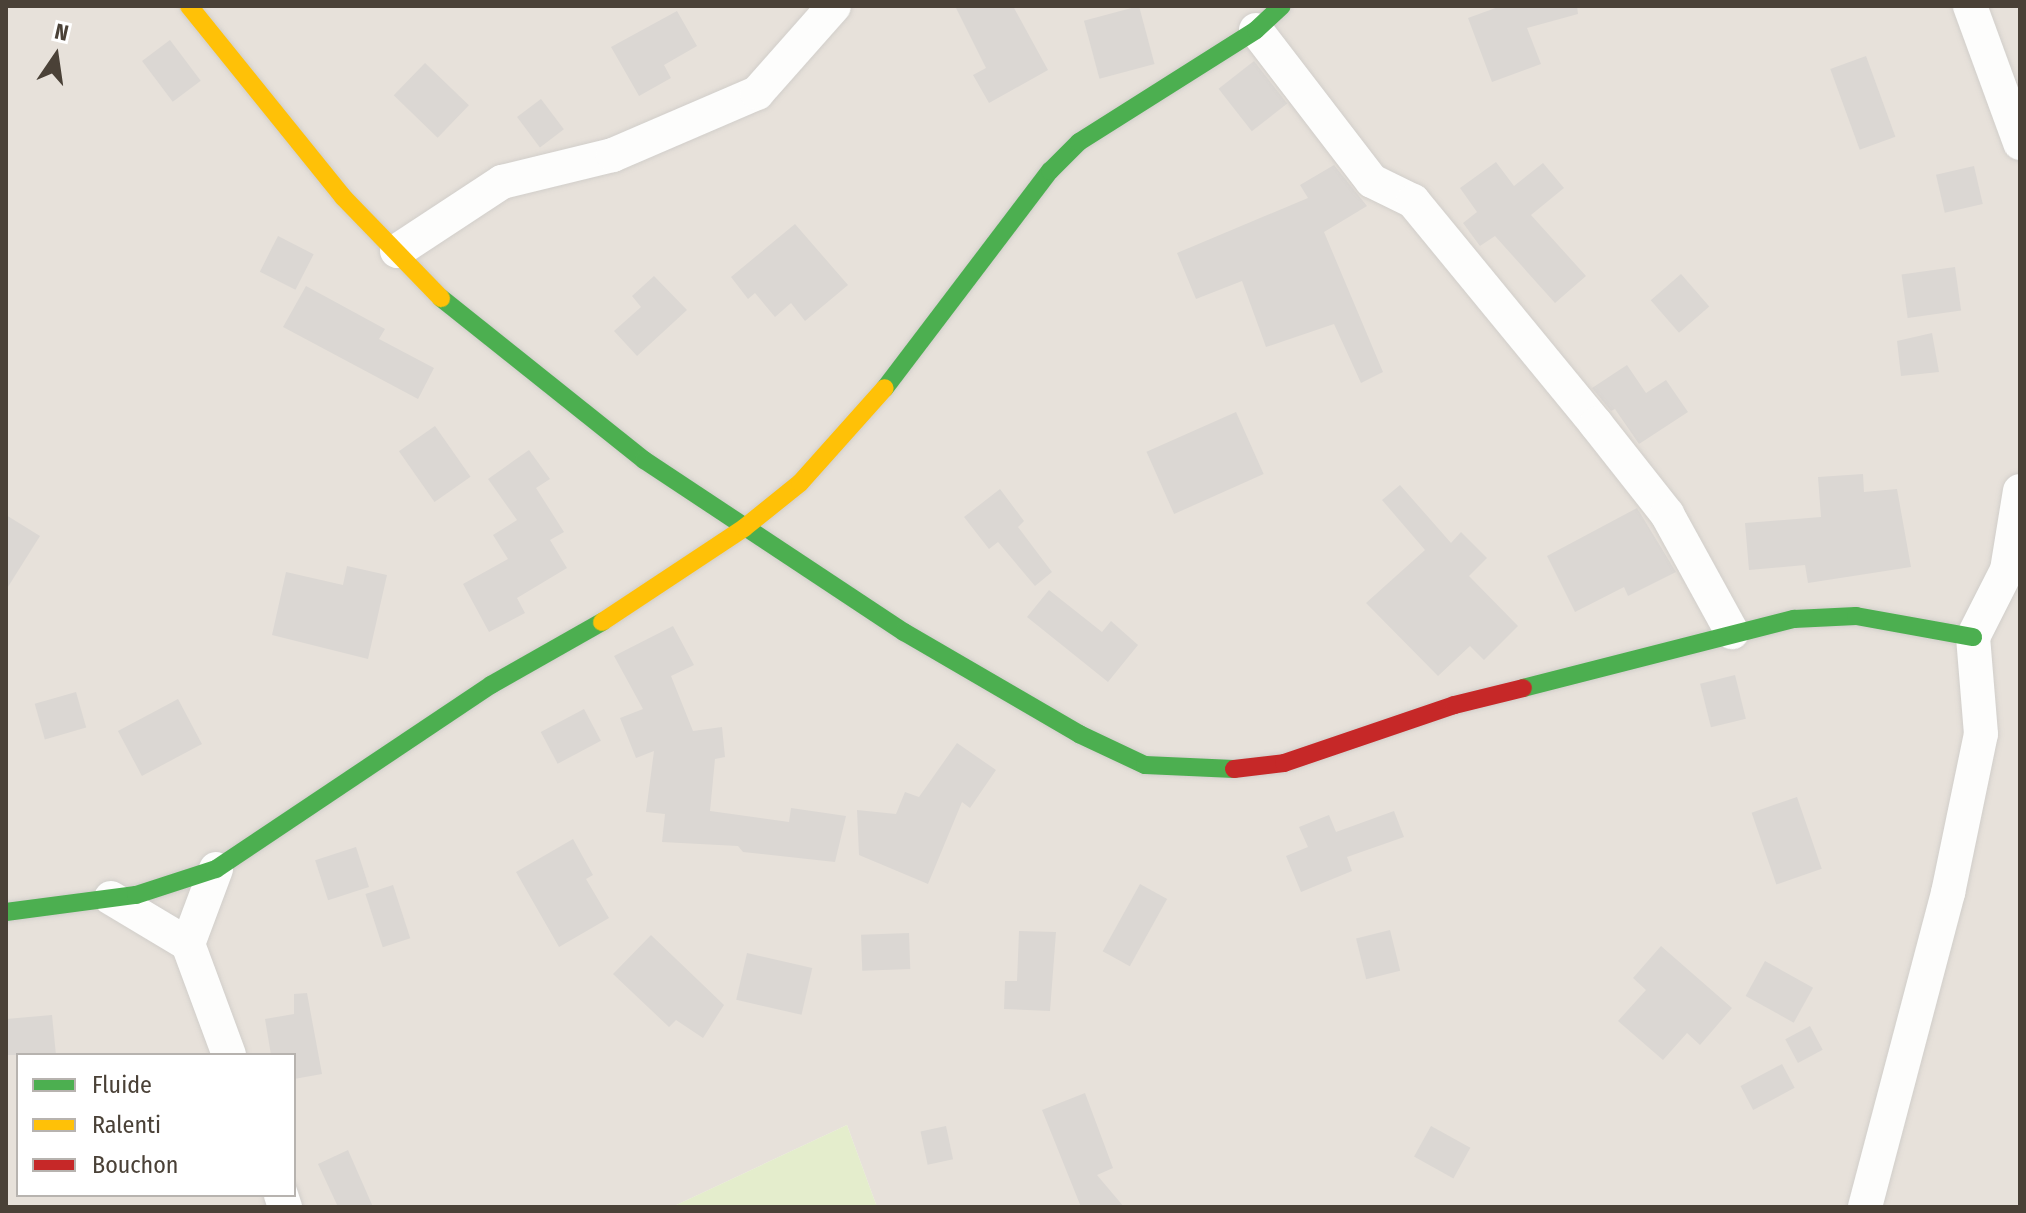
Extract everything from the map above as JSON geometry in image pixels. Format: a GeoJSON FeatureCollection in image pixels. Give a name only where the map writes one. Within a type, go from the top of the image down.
{"type":"FeatureCollection","features":[{"type":"Feature","properties":{"kind":"street"},"geometry":{"type":"LineString","coordinates":[[189,6],[343,197],[448,305],[644,460],[744,528],[904,632],[1079,734],[1145,765],[1217,771],[1284,763],[1454,705],[1732,632],[1794,619],[1856,616],[1973,637]]}},
{"type":"Feature","properties":{"kind":"street"},"geometry":{"type":"LineString","coordinates":[[397,251],[502,182],[613,155],[757,93],[834,6]]}},
{"type":"Feature","properties":{"kind":"street"},"geometry":{"type":"LineString","coordinates":[[6,912],[168,888],[216,869],[491,685],[599,624],[744,528],[800,483],[847,433],[936,327],[1050,171],[1079,142],[1256,30],[1282,6]]}},
{"type":"Feature","properties":{"kind":"street"},"geometry":{"type":"LineString","coordinates":[[1970,6],[2020,143]]}},
{"type":"Feature","properties":{"kind":"street"},"geometry":{"type":"LineString","coordinates":[[1256,30],[1372,181],[1413,201],[1623,458],[1667,514],[1732,632]]}},
{"type":"Feature","properties":{"kind":"street"},"geometry":{"type":"LineString","coordinates":[[1865,1207],[1948,893],[1981,734],[1973,637],[2007,570],[2020,491]]}},
{"type":"Feature","properties":{"kind":"street"},"geometry":{"type":"LineString","coordinates":[[188,944],[216,869]]}},
{"type":"Feature","properties":{"kind":"street"},"geometry":{"type":"LineString","coordinates":[[111,898],[188,944],[228,1053]]}},
{"type":"Feature","properties":{"kind":"shaded area"},"geometry":{"type":"Polygon","coordinates":[[[6,6],[2020,6],[2020,1207],[877,1207],[847,1125],[672,1207],[6,1207],[6,6]]]}},
{"type":"Feature","properties":{"kind":"green space"},"geometry":{"type":"Polygon","coordinates":[[[847,1125],[877,1207],[672,1207],[847,1125]]]}},
{"type":"Feature","properties":{"kind":"building"},"geometry":{"type":"Polygon","coordinates":[[[955,6],[1013,6],[1048,70],[989,103],[973,75],[986,68],[955,6]]]}},
{"type":"Feature","properties":{"kind":"building"},"geometry":{"type":"Polygon","coordinates":[[[1139,6],[1155,64],[1099,79],[1084,21],[1139,6]]]}},
{"type":"Feature","properties":{"kind":"building"},"geometry":{"type":"Polygon","coordinates":[[[1501,6],[1577,6],[1578,14],[1527,28],[1541,64],[1492,82],[1468,18],[1501,6]]]}},
{"type":"Feature","properties":{"kind":"building"},"geometry":{"type":"Polygon","coordinates":[[[677,11],[697,46],[664,65],[671,78],[639,96],[611,47],[677,11]]]}},
{"type":"Feature","properties":{"kind":"building"},"geometry":{"type":"Polygon","coordinates":[[[170,40],[201,81],[173,102],[142,61],[170,40]]]}},
{"type":"Feature","properties":{"kind":"building"},"geometry":{"type":"Polygon","coordinates":[[[1866,56],[1895,137],[1860,150],[1830,69],[1866,56]]]}},
{"type":"Feature","properties":{"kind":"building"},"geometry":{"type":"Polygon","coordinates":[[[1254,61],[1287,104],[1252,131],[1219,89],[1254,61]]]}},
{"type":"Feature","properties":{"kind":"building"},"geometry":{"type":"Polygon","coordinates":[[[425,63],[469,105],[438,138],[394,95],[425,63]]]}},
{"type":"Feature","properties":{"kind":"building"},"geometry":{"type":"Polygon","coordinates":[[[541,99],[564,129],[540,147],[517,117],[541,99]]]}},
{"type":"Feature","properties":{"kind":"building"},"geometry":{"type":"Polygon","coordinates":[[[1496,162],[1514,186],[1543,163],[1564,188],[1531,215],[1586,276],[1555,303],[1495,236],[1480,246],[1463,223],[1477,212],[1460,188],[1496,162]]]}},
{"type":"Feature","properties":{"kind":"building"},"geometry":{"type":"Polygon","coordinates":[[[1334,165],[1367,206],[1324,232],[1383,372],[1361,383],[1334,324],[1266,347],[1242,281],[1196,299],[1177,253],[1308,198],[1300,185],[1334,165]]]}},
{"type":"Feature","properties":{"kind":"building"},"geometry":{"type":"Polygon","coordinates":[[[1974,166],[1983,204],[1945,213],[1936,175],[1974,166]]]}},
{"type":"Feature","properties":{"kind":"building"},"geometry":{"type":"Polygon","coordinates":[[[795,224],[848,285],[805,321],[791,303],[775,317],[755,293],[748,299],[731,277],[795,224]]]}},
{"type":"Feature","properties":{"kind":"building"},"geometry":{"type":"Polygon","coordinates":[[[278,236],[314,254],[295,290],[260,272],[278,236]]]}},
{"type":"Feature","properties":{"kind":"building"},"geometry":{"type":"Polygon","coordinates":[[[1955,267],[1961,311],[1908,318],[1902,275],[1955,267]]]}},
{"type":"Feature","properties":{"kind":"building"},"geometry":{"type":"Polygon","coordinates":[[[1681,274],[1709,306],[1679,333],[1651,300],[1681,274]]]}},
{"type":"Feature","properties":{"kind":"building"},"geometry":{"type":"Polygon","coordinates":[[[654,276],[687,310],[637,356],[614,331],[641,307],[632,296],[654,276]]]}},
{"type":"Feature","properties":{"kind":"building"},"geometry":{"type":"Polygon","coordinates":[[[306,286],[385,329],[379,339],[434,368],[418,399],[283,327],[306,286]]]}},
{"type":"Feature","properties":{"kind":"building"},"geometry":{"type":"Polygon","coordinates":[[[1932,333],[1939,372],[1901,376],[1897,341],[1932,333]]]}},
{"type":"Feature","properties":{"kind":"building"},"geometry":{"type":"Polygon","coordinates":[[[1627,365],[1646,393],[1666,380],[1688,412],[1639,444],[1615,409],[1611,411],[1592,388],[1627,365]]]}},
{"type":"Feature","properties":{"kind":"building"},"geometry":{"type":"Polygon","coordinates":[[[1236,412],[1264,474],[1174,514],[1146,452],[1236,412]]]}},
{"type":"Feature","properties":{"kind":"building"},"geometry":{"type":"Polygon","coordinates":[[[435,426],[471,477],[435,502],[399,451],[435,426]]]}},
{"type":"Feature","properties":{"kind":"building"},"geometry":{"type":"Polygon","coordinates":[[[529,450],[550,479],[536,488],[564,532],[550,540],[567,568],[517,598],[525,613],[489,632],[463,584],[508,559],[493,535],[517,520],[488,479],[529,450]]]}},
{"type":"Feature","properties":{"kind":"building"},"geometry":{"type":"Polygon","coordinates":[[[1863,474],[1864,492],[1897,489],[1911,567],[1808,583],[1805,565],[1749,570],[1745,523],[1821,517],[1818,477],[1863,474]]]}},
{"type":"Feature","properties":{"kind":"building"},"geometry":{"type":"Polygon","coordinates":[[[1400,485],[1451,543],[1461,532],[1487,558],[1469,576],[1518,626],[1484,660],[1470,646],[1438,676],[1366,603],[1425,550],[1382,500],[1400,485]]]}},
{"type":"Feature","properties":{"kind":"building"},"geometry":{"type":"Polygon","coordinates":[[[1000,489],[1024,521],[1018,527],[1052,572],[1035,586],[998,542],[989,549],[964,517],[1000,489]]]}},
{"type":"Feature","properties":{"kind":"building"},"geometry":{"type":"Polygon","coordinates":[[[1637,508],[1676,572],[1628,596],[1624,587],[1575,612],[1547,556],[1637,508]]]}},
{"type":"Feature","properties":{"kind":"building"},"geometry":{"type":"Polygon","coordinates":[[[6,515],[40,536],[6,590],[6,515]]]}},
{"type":"Feature","properties":{"kind":"building"},"geometry":{"type":"Polygon","coordinates":[[[347,566],[387,575],[368,659],[272,635],[286,572],[343,585],[347,566]]]}},
{"type":"Feature","properties":{"kind":"building"},"geometry":{"type":"Polygon","coordinates":[[[1049,590],[1102,632],[1111,621],[1138,645],[1108,682],[1027,617],[1049,590]]]}},
{"type":"Feature","properties":{"kind":"building"},"geometry":{"type":"Polygon","coordinates":[[[673,626],[694,665],[671,676],[693,731],[722,727],[725,757],[715,759],[710,811],[789,822],[791,808],[846,816],[835,862],[743,852],[738,846],[662,842],[665,814],[646,812],[654,751],[636,758],[620,718],[643,709],[614,656],[673,626]]]}},
{"type":"Feature","properties":{"kind":"building"},"geometry":{"type":"Polygon","coordinates":[[[1735,675],[1746,719],[1711,727],[1700,684],[1735,675]]]}},
{"type":"Feature","properties":{"kind":"building"},"geometry":{"type":"Polygon","coordinates":[[[76,692],[86,728],[45,739],[35,704],[76,692]]]}},
{"type":"Feature","properties":{"kind":"building"},"geometry":{"type":"Polygon","coordinates":[[[178,699],[202,744],[142,776],[118,731],[178,699]]]}},
{"type":"Feature","properties":{"kind":"building"},"geometry":{"type":"Polygon","coordinates":[[[584,709],[601,741],[558,764],[541,732],[584,709]]]}},
{"type":"Feature","properties":{"kind":"building"},"geometry":{"type":"Polygon","coordinates":[[[957,743],[996,770],[970,808],[962,802],[928,884],[859,855],[857,810],[896,814],[905,792],[919,797],[957,743]]]}},
{"type":"Feature","properties":{"kind":"building"},"geometry":{"type":"Polygon","coordinates":[[[1797,797],[1822,869],[1776,884],[1752,813],[1797,797]]]}},
{"type":"Feature","properties":{"kind":"building"},"geometry":{"type":"Polygon","coordinates":[[[1394,811],[1404,837],[1347,857],[1352,871],[1301,892],[1286,856],[1308,847],[1299,827],[1329,815],[1336,832],[1394,811]]]}},
{"type":"Feature","properties":{"kind":"building"},"geometry":{"type":"Polygon","coordinates":[[[573,839],[593,875],[586,879],[609,918],[559,947],[516,872],[573,839]]]}},
{"type":"Feature","properties":{"kind":"building"},"geometry":{"type":"Polygon","coordinates":[[[356,847],[369,887],[328,900],[315,860],[356,847]]]}},
{"type":"Feature","properties":{"kind":"building"},"geometry":{"type":"Polygon","coordinates":[[[1140,884],[1167,899],[1130,966],[1103,951],[1140,884]]]}},
{"type":"Feature","properties":{"kind":"building"},"geometry":{"type":"Polygon","coordinates":[[[393,885],[410,938],[383,947],[365,894],[393,885]]]}},
{"type":"Feature","properties":{"kind":"building"},"geometry":{"type":"Polygon","coordinates":[[[1390,930],[1400,971],[1366,979],[1356,938],[1390,930]]]}},
{"type":"Feature","properties":{"kind":"building"},"geometry":{"type":"Polygon","coordinates":[[[1019,931],[1056,932],[1050,1011],[1004,1009],[1005,981],[1017,981],[1019,931]]]}},
{"type":"Feature","properties":{"kind":"building"},"geometry":{"type":"Polygon","coordinates":[[[909,933],[910,969],[862,971],[861,935],[909,933]]]}},
{"type":"Feature","properties":{"kind":"building"},"geometry":{"type":"Polygon","coordinates":[[[651,935],[724,1005],[703,1038],[676,1020],[669,1027],[613,974],[651,935]]]}},
{"type":"Feature","properties":{"kind":"building"},"geometry":{"type":"Polygon","coordinates":[[[1661,946],[1732,1008],[1700,1045],[1687,1033],[1663,1060],[1618,1021],[1646,990],[1633,978],[1661,946]]]}},
{"type":"Feature","properties":{"kind":"building"},"geometry":{"type":"Polygon","coordinates":[[[747,953],[812,968],[801,1015],[736,1000],[747,953]]]}},
{"type":"Feature","properties":{"kind":"building"},"geometry":{"type":"Polygon","coordinates":[[[1765,961],[1813,988],[1794,1023],[1746,996],[1765,961]]]}},
{"type":"Feature","properties":{"kind":"building"},"geometry":{"type":"Polygon","coordinates":[[[307,993],[322,1074],[296,1079],[296,1053],[271,1053],[265,1019],[294,1014],[294,994],[307,993]]]}},
{"type":"Feature","properties":{"kind":"building"},"geometry":{"type":"Polygon","coordinates":[[[52,1015],[56,1053],[6,1055],[6,1019],[52,1015]]]}},
{"type":"Feature","properties":{"kind":"building"},"geometry":{"type":"Polygon","coordinates":[[[1810,1026],[1823,1050],[1798,1063],[1785,1039],[1810,1026]]]}},
{"type":"Feature","properties":{"kind":"building"},"geometry":{"type":"Polygon","coordinates":[[[1782,1064],[1795,1088],[1753,1110],[1741,1086],[1782,1064]]]}},
{"type":"Feature","properties":{"kind":"building"},"geometry":{"type":"Polygon","coordinates":[[[1085,1093],[1113,1168],[1097,1175],[1124,1207],[1081,1207],[1042,1110],[1085,1093]]]}},
{"type":"Feature","properties":{"kind":"building"},"geometry":{"type":"Polygon","coordinates":[[[946,1126],[953,1159],[928,1165],[921,1131],[946,1126]]]}},
{"type":"Feature","properties":{"kind":"building"},"geometry":{"type":"Polygon","coordinates":[[[1431,1126],[1470,1148],[1453,1178],[1414,1157],[1431,1126]]]}},
{"type":"Feature","properties":{"kind":"building"},"geometry":{"type":"Polygon","coordinates":[[[348,1150],[373,1207],[338,1207],[318,1164],[348,1150]]]}},
{"type":"Feature","properties":{"kind":"traffic: fast"},"geometry":{"type":"LineString","coordinates":[[885,388],[1050,171],[1079,142],[1256,30],[1282,6]]}},
{"type":"Feature","properties":{"kind":"traffic: fast"},"geometry":{"type":"LineString","coordinates":[[441,298],[644,460],[904,632],[1079,734],[1145,765],[1234,769]]}},
{"type":"Feature","properties":{"kind":"traffic: fast"},"geometry":{"type":"LineString","coordinates":[[1523,688],[1794,619],[1856,616],[1973,637]]}},
{"type":"Feature","properties":{"kind":"traffic: fast"},"geometry":{"type":"LineString","coordinates":[[6,912],[136,895],[216,869],[491,685],[602,622]]}},
{"type":"Feature","properties":{"kind":"traffic: slow"},"geometry":{"type":"LineString","coordinates":[[189,6],[343,197],[441,298]]}},
{"type":"Feature","properties":{"kind":"traffic: slow"},"geometry":{"type":"LineString","coordinates":[[602,622],[744,528],[800,483],[885,388]]}},
{"type":"Feature","properties":{"kind":"traffic: jam"},"geometry":{"type":"LineString","coordinates":[[1234,769],[1284,763],[1454,705],[1523,688]]}}]}
